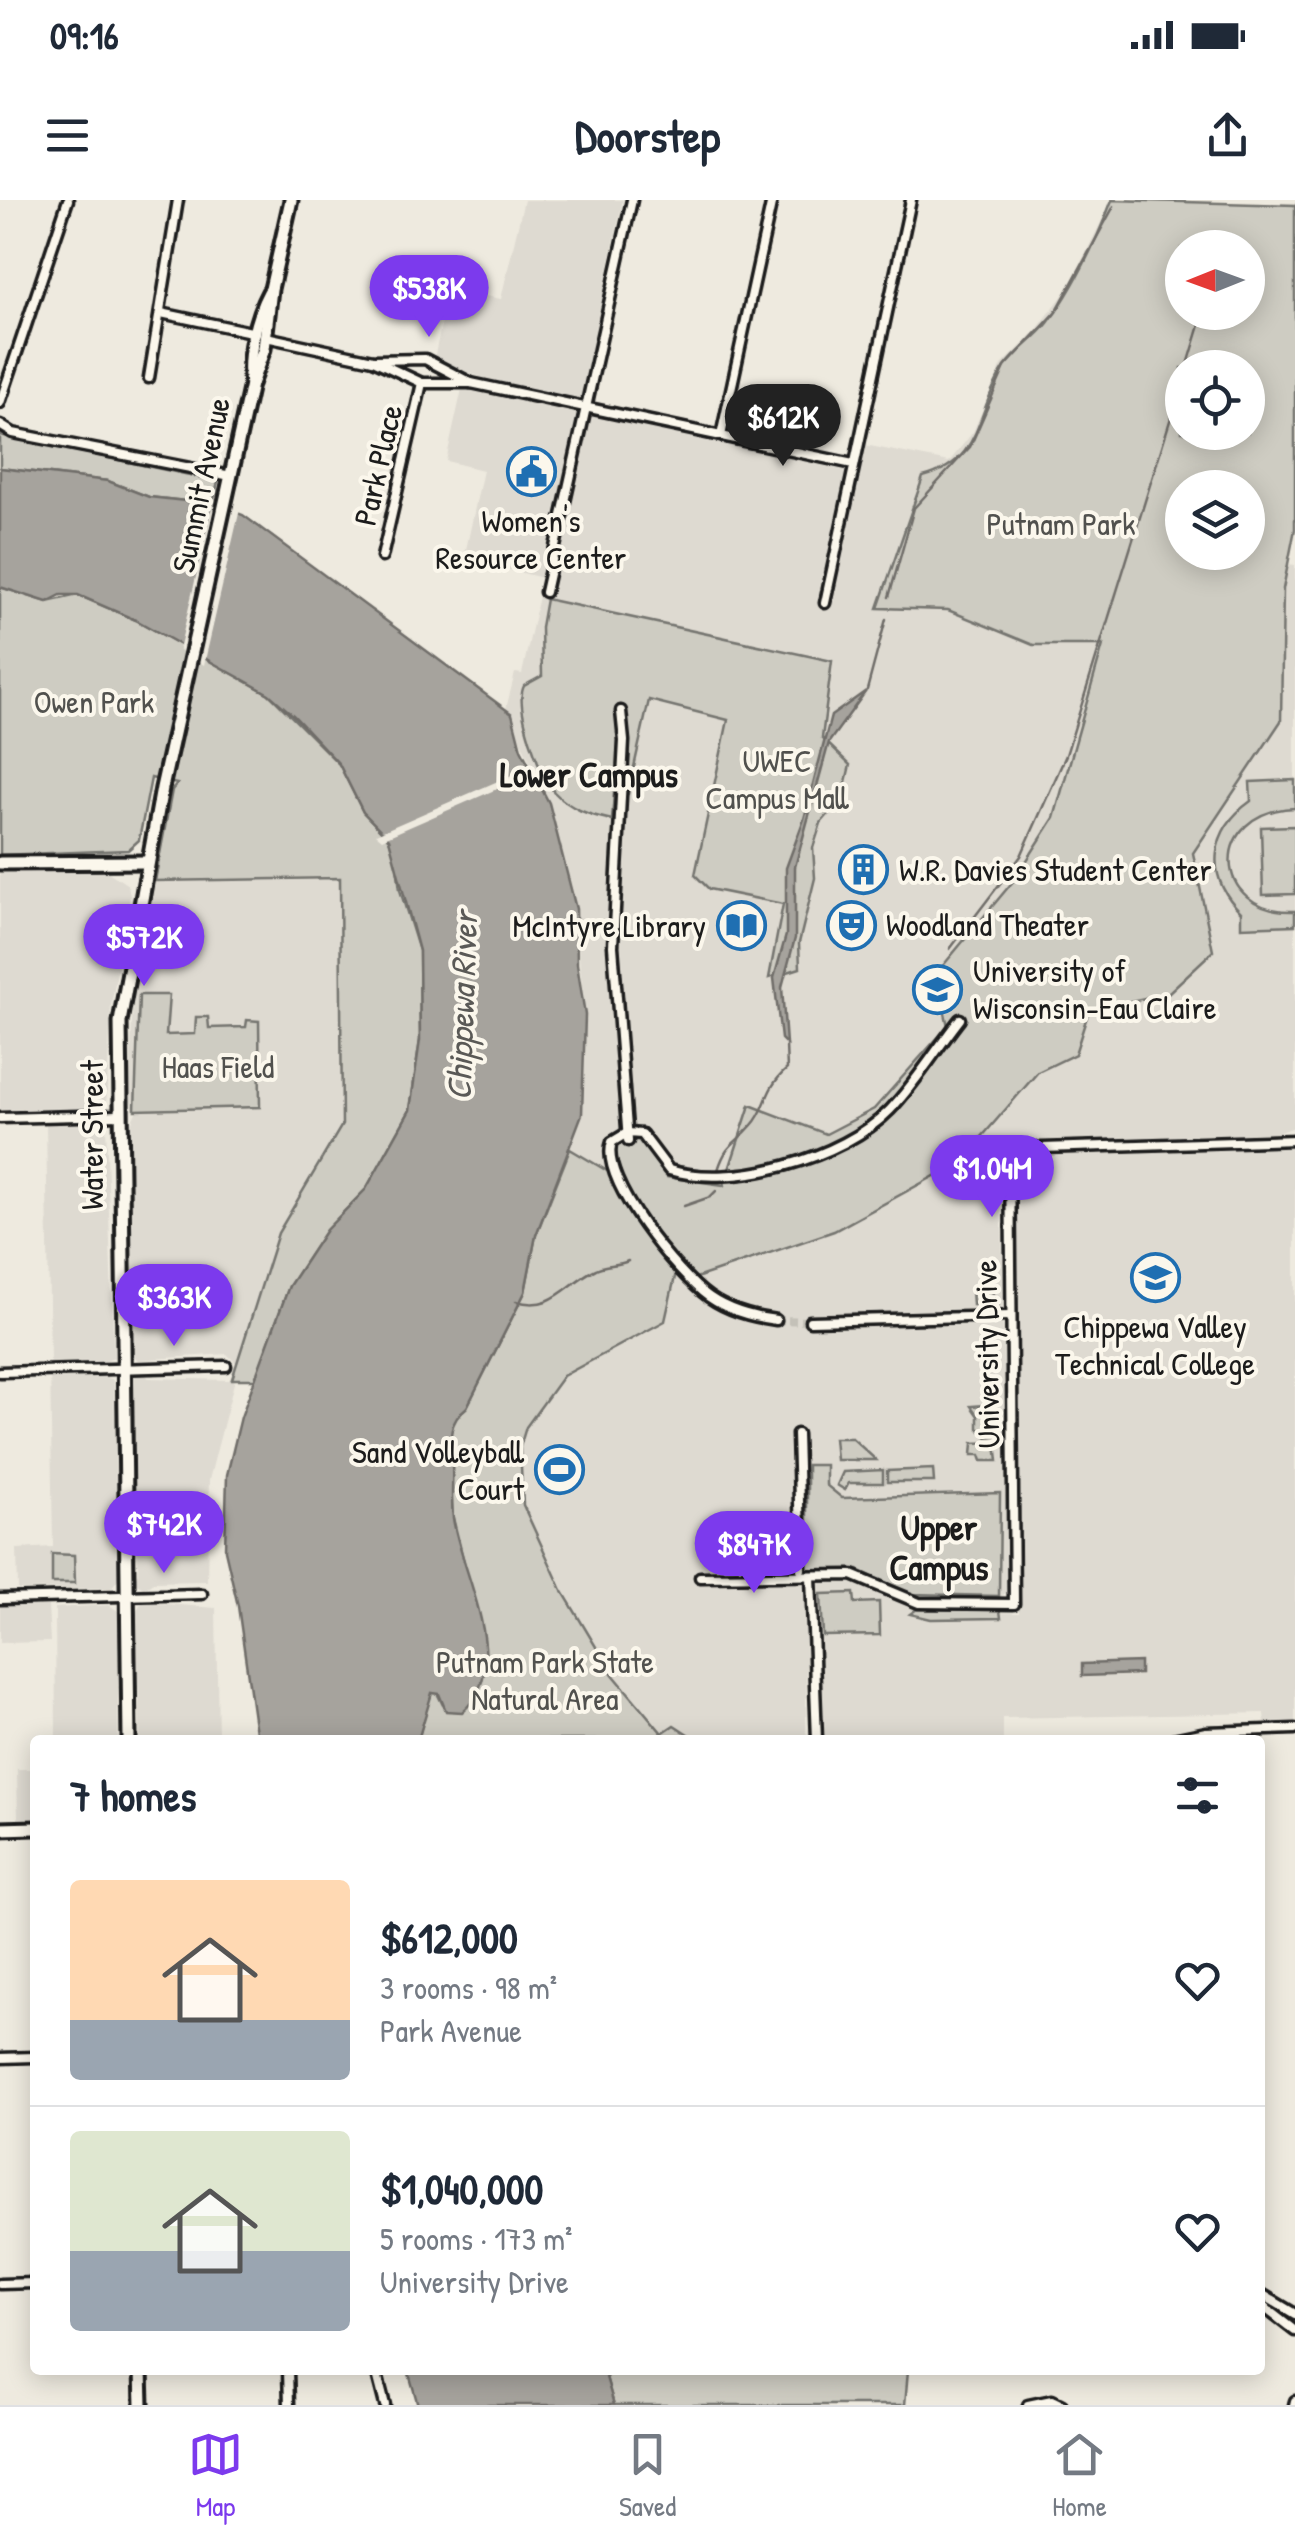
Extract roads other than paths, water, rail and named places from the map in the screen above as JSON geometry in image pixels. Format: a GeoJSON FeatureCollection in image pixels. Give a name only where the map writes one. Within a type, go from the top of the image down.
{"type":"FeatureCollection","features":[{"type":"Feature","properties":{"kind":"main road","name":"Summit Avenue"},"geometry":{"type":"LineString","coordinates":[[204,599],[291,200]]}},
{"type":"Feature","properties":{"kind":"main road","name":"Water Street"},"geometry":{"type":"LineString","coordinates":[[129,1735],[120,1022],[146,862],[204,599]]}},
{"type":"Feature","properties":{"kind":"main road"},"geometry":{"type":"LineString","coordinates":[[0,863],[146,862]]}},
{"type":"Feature","properties":{"kind":"main road"},"geometry":{"type":"LineString","coordinates":[[0,1829],[30,1828]]}},
{"type":"Feature","properties":{"kind":"main road"},"geometry":{"type":"LineString","coordinates":[[141,2375],[142,2405]]}},
{"type":"Feature","properties":{"kind":"street"},"geometry":{"type":"LineString","coordinates":[[0,403],[68,200]]}},
{"type":"Feature","properties":{"kind":"street"},"geometry":{"type":"LineString","coordinates":[[148,378],[178,200]]}},
{"type":"Feature","properties":{"kind":"street"},"geometry":{"type":"LineString","coordinates":[[545,592],[632,200]]}},
{"type":"Feature","properties":{"kind":"street"},"geometry":{"type":"LineString","coordinates":[[722,436],[772,200]]}},
{"type":"Feature","properties":{"kind":"street"},"geometry":{"type":"LineString","coordinates":[[825,603],[911,200]]}},
{"type":"Feature","properties":{"kind":"street"},"geometry":{"type":"LineString","coordinates":[[161,312],[373,360],[422,383],[470,383],[853,464]]}},
{"type":"Feature","properties":{"kind":"street"},"geometry":{"type":"LineString","coordinates":[[373,360],[425,359],[470,383]]}},
{"type":"Feature","properties":{"kind":"street","name":"Park Place"},"geometry":{"type":"LineString","coordinates":[[382,557],[422,383]]}},
{"type":"Feature","properties":{"kind":"street"},"geometry":{"type":"LineString","coordinates":[[0,425],[13,433],[230,480]]}},
{"type":"Feature","properties":{"kind":"street"},"geometry":{"type":"LineString","coordinates":[[621,710],[624,741],[613,946],[627,1137]]}},
{"type":"Feature","properties":{"kind":"street"},"geometry":{"type":"LineString","coordinates":[[776,1320],[724,1306],[699,1289],[672,1260],[641,1220],[610,1160],[614,1139],[648,1139],[669,1170],[701,1177],[743,1176],[853,1140],[890,1111],[960,1019]]}},
{"type":"Feature","properties":{"kind":"street"},"geometry":{"type":"LineString","coordinates":[[0,1118],[120,1116]]}},
{"type":"Feature","properties":{"kind":"street","name":"University Drive"},"geometry":{"type":"LineString","coordinates":[[811,1576],[852,1575],[920,1603],[1014,1604],[1010,1149],[1295,1140]]}},
{"type":"Feature","properties":{"kind":"street"},"geometry":{"type":"LineString","coordinates":[[810,1321],[1010,1316]]}},
{"type":"Feature","properties":{"kind":"street"},"geometry":{"type":"LineString","coordinates":[[0,1372],[226,1366]]}},
{"type":"Feature","properties":{"kind":"street"},"geometry":{"type":"LineString","coordinates":[[798,1434],[801,1569]]}},
{"type":"Feature","properties":{"kind":"street"},"geometry":{"type":"LineString","coordinates":[[700,1577],[811,1576],[817,1735]]}},
{"type":"Feature","properties":{"kind":"street"},"geometry":{"type":"LineString","coordinates":[[0,1599],[202,1594]]}},
{"type":"Feature","properties":{"kind":"street"},"geometry":{"type":"LineString","coordinates":[[1192,1735],[1295,1729]]}},
{"type":"Feature","properties":{"kind":"street"},"geometry":{"type":"LineString","coordinates":[[0,2058],[30,2057]]}},
{"type":"Feature","properties":{"kind":"street"},"geometry":{"type":"LineString","coordinates":[[0,2284],[30,2283]]}},
{"type":"Feature","properties":{"kind":"street"},"geometry":{"type":"LineString","coordinates":[[1265,2296],[1295,2314]]}},
{"type":"Feature","properties":{"kind":"street"},"geometry":{"type":"LineString","coordinates":[[1265,2308],[1295,2331]]}},
{"type":"Feature","properties":{"kind":"street"},"geometry":{"type":"LineString","coordinates":[[288,2375],[289,2405]]}},
{"type":"Feature","properties":{"kind":"street"},"geometry":{"type":"LineString","coordinates":[[377,2375],[385,2405]]}},
{"type":"Feature","properties":{"kind":"street"},"geometry":{"type":"LineString","coordinates":[[1031,2404],[1052,2400],[1062,2405]]}},
{"type":"Feature","properties":{"kind":"water","name":"Chippewa River"},"geometry":{"type":"Polygon","coordinates":[[[0,468],[108,481],[149,497],[213,504],[243,515],[512,714],[521,749],[549,803],[576,909],[577,964],[585,1015],[582,1114],[536,1235],[525,1292],[451,1432],[453,1518],[481,1619],[484,1670],[477,1693],[462,1712],[446,1711],[439,1694],[432,1693],[419,1735],[256,1735],[238,1606],[225,1550],[227,1475],[241,1417],[289,1286],[326,1230],[366,1189],[410,1110],[420,1040],[419,951],[389,839],[363,812],[339,764],[269,694],[136,620],[78,595],[61,595],[47,602],[0,587],[0,468]]]}},
{"type":"Feature","properties":{"kind":"water"},"geometry":{"type":"Polygon","coordinates":[[[866,691],[829,742],[795,867],[795,938],[782,987],[786,1044],[781,1039],[774,978],[786,935],[786,868],[804,819],[831,716],[866,691]]]}},
{"type":"Feature","properties":{"kind":"water"},"geometry":{"type":"Polygon","coordinates":[[[1140,1662],[1140,1674],[1082,1676],[1082,1664],[1140,1662]]]}},
{"type":"Feature","properties":{"kind":"water"},"geometry":{"type":"Polygon","coordinates":[[[409,2375],[605,2375],[614,2405],[418,2405],[409,2375]]]}},
{"type":"Feature","properties":{"kind":"waterway"},"geometry":{"type":"LineString","coordinates":[[889,597],[914,508],[970,447],[1005,367],[1056,312],[1114,206]]}},
{"type":"Feature","properties":{"kind":"waterway"},"geometry":{"type":"LineString","coordinates":[[1192,350],[1199,330]]}},
{"type":"Feature","properties":{"kind":"waterway"},"geometry":{"type":"LineString","coordinates":[[950,949],[1021,856],[1066,755],[1165,437]]}},
{"type":"Feature","properties":{"kind":"waterway"},"geometry":{"type":"LineString","coordinates":[[867,690],[886,619]]}},
{"type":"Feature","properties":{"kind":"waterway"},"geometry":{"type":"LineString","coordinates":[[718,1170],[728,1149],[757,1119],[774,1084],[787,1069],[786,1045]]}},
{"type":"Feature","properties":{"kind":"waterway"},"geometry":{"type":"LineString","coordinates":[[684,1206],[716,1191]]}},
{"type":"Feature","properties":{"kind":"waterway"},"geometry":{"type":"LineString","coordinates":[[516,1301],[550,1300],[596,1269],[628,1261]]}},
{"type":"Feature","properties":{"kind":"tunnel"},"geometry":{"type":"LineString","coordinates":[[776,1320],[810,1321]]}},
{"type":"Feature","properties":{"kind":"place","name":"Women's Resource Center"},"geometry":{"type":"Point","coordinates":[531,471]}},
{"type":"Feature","properties":{"kind":"place","name":"W.R. Davies Student Center"},"geometry":{"type":"Point","coordinates":[864,870]}},
{"type":"Feature","properties":{"kind":"place","name":"Woodland Theater"},"geometry":{"type":"Point","coordinates":[851,925]}},
{"type":"Feature","properties":{"kind":"place","name":"McIntyre Library"},"geometry":{"type":"Point","coordinates":[741,926]}},
{"type":"Feature","properties":{"kind":"place","name":"University of Wisconsin-Eau Claire"},"geometry":{"type":"Point","coordinates":[938,989]}},
{"type":"Feature","properties":{"kind":"place","name":"Chippewa Valley Technical College"},"geometry":{"type":"Point","coordinates":[1155,1277]}},
{"type":"Feature","properties":{"kind":"place","name":"Sand Volleyball Court"},"geometry":{"type":"Point","coordinates":[559,1470]}},
{"type":"Feature","properties":{"kind":"district","name":"Lower Campus"},"geometry":{"type":"Point","coordinates":[589,775]}},
{"type":"Feature","properties":{"kind":"district","name":"Upper Campus"},"geometry":{"type":"Point","coordinates":[939,1548]}},
{"type":"Feature","properties":{"kind":"park label","name":"Putnam Park"},"geometry":{"type":"Point","coordinates":[1061,524]}},
{"type":"Feature","properties":{"kind":"park label","name":"Owen Park"},"geometry":{"type":"Point","coordinates":[94,702]}},
{"type":"Feature","properties":{"kind":"park label","name":"UWEC Campus Mall"},"geometry":{"type":"Point","coordinates":[777,780]}},
{"type":"Feature","properties":{"kind":"park label","name":"Haas Field"},"geometry":{"type":"Point","coordinates":[218,1067]}},
{"type":"Feature","properties":{"kind":"park label","name":"Putnam Park State Natural Area"},"geometry":{"type":"Point","coordinates":[545,1680]}}]}
